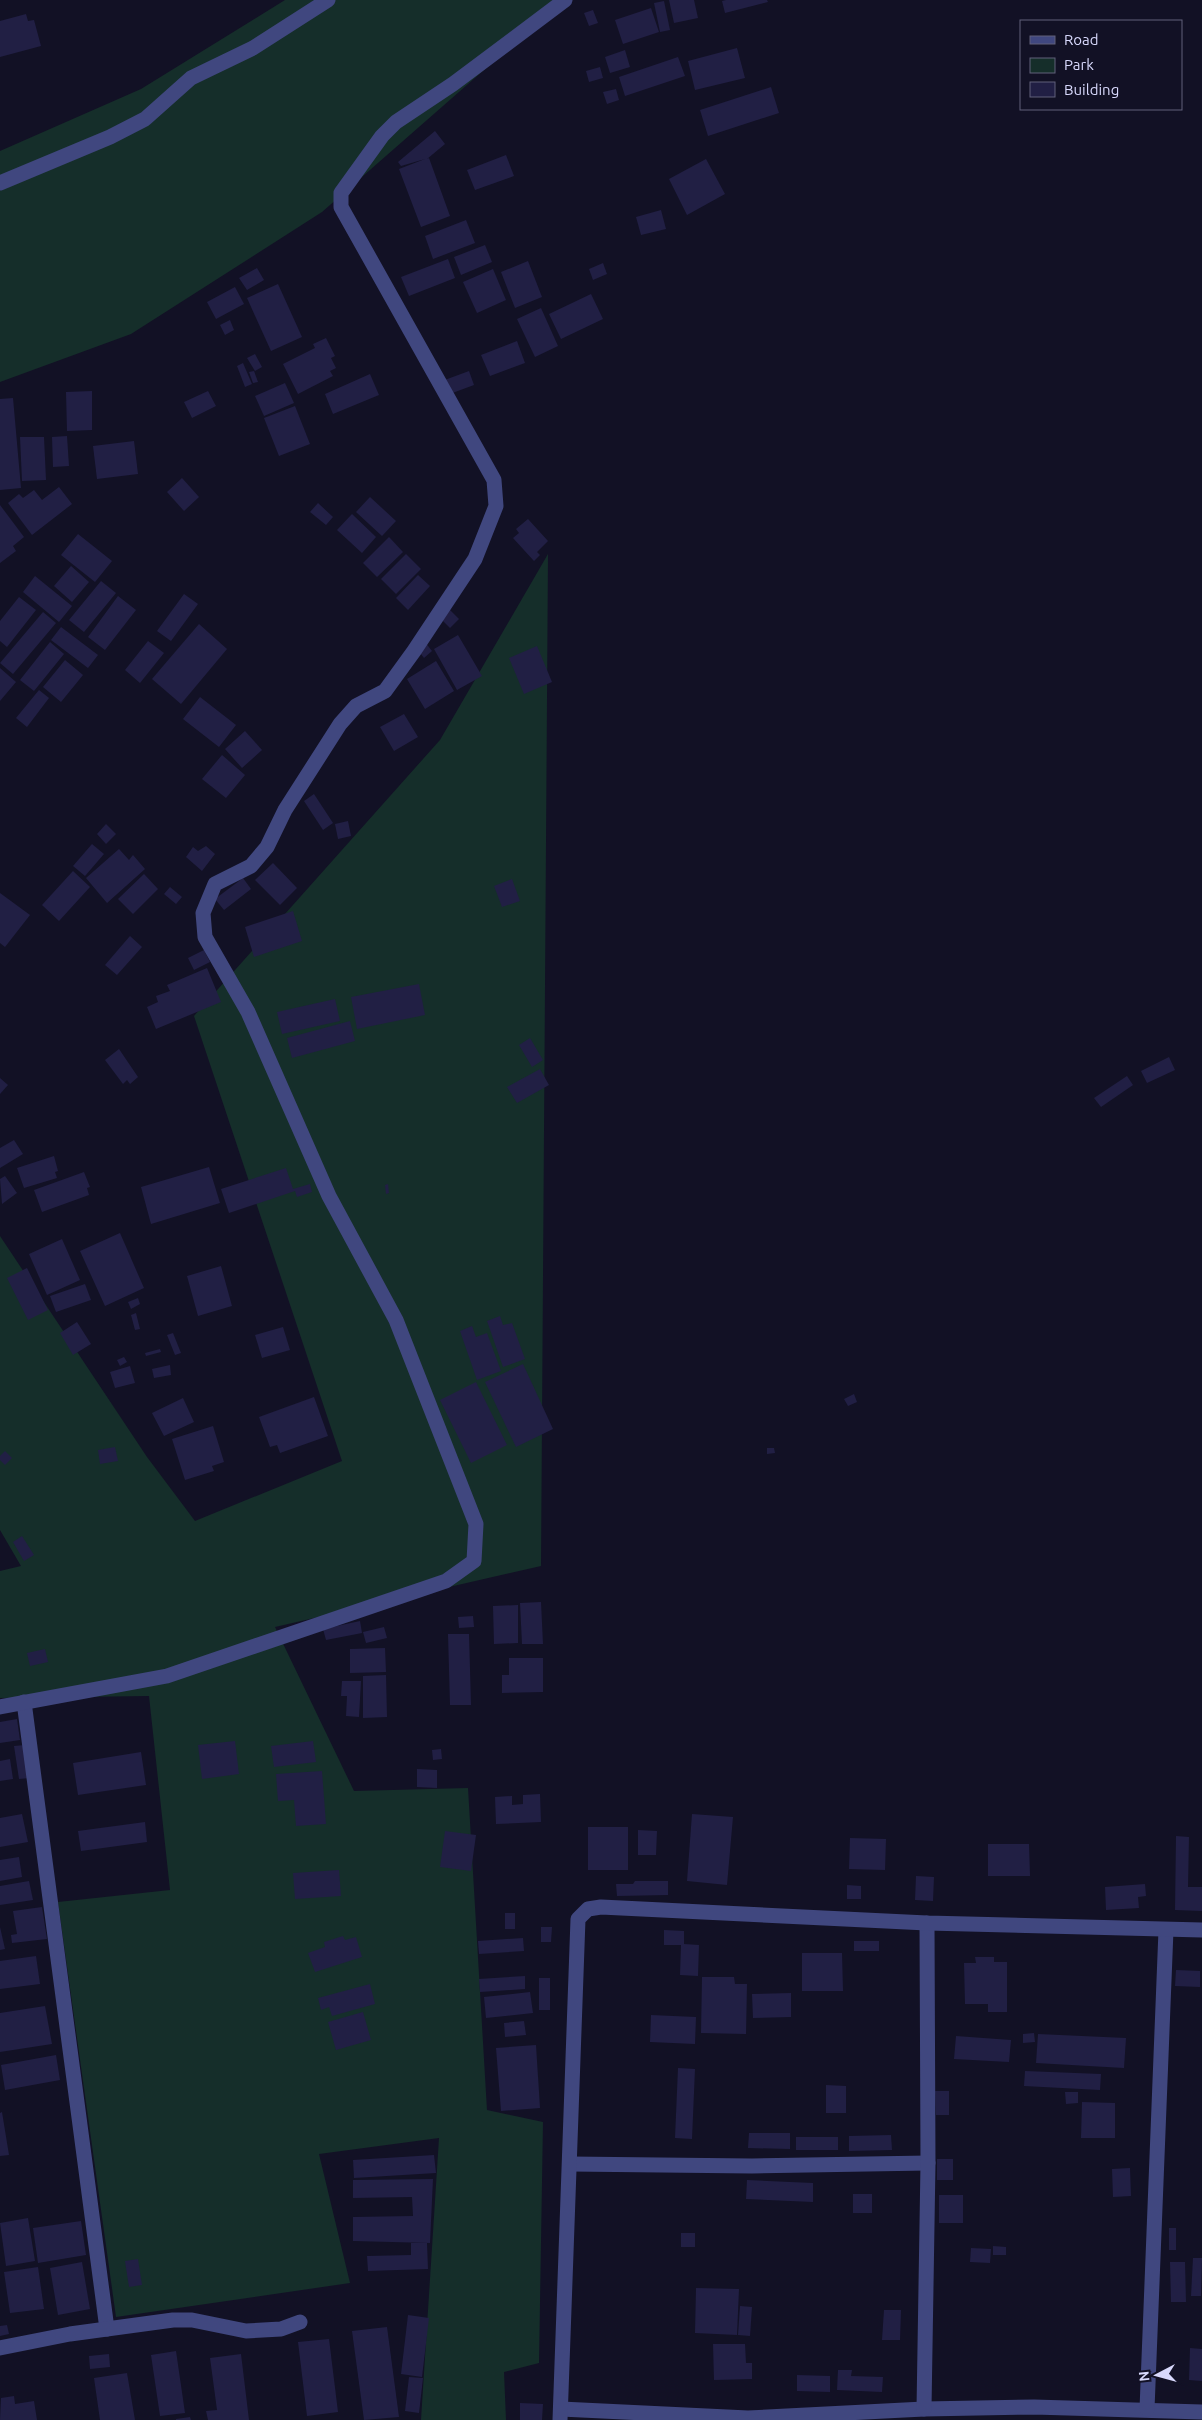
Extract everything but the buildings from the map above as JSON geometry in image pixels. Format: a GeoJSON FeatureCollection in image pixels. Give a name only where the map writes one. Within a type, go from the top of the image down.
{"type":"FeatureCollection","features":[{"type":"Feature","properties":{"kind":"street"},"geometry":{"type":"LineString","coordinates":[[0,183],[110,137],[145,119],[192,78],[253,48],[328,0]]}},
{"type":"Feature","properties":{"kind":"street"},"geometry":{"type":"LineString","coordinates":[[0,1707],[167,1676],[446,1581],[474,1560],[476,1524],[396,1320],[329,1196],[248,1012],[205,937],[203,914],[214,884],[251,866],[267,847],[285,810],[340,724],[356,706],[385,691],[414,652],[475,558],[496,506],[494,480],[342,207],[342,193],[382,136],[396,122],[453,84],[533,22],[565,0]]}},
{"type":"Feature","properties":{"kind":"street"},"geometry":{"type":"LineString","coordinates":[[24,1702],[106,2329]]}},
{"type":"Feature","properties":{"kind":"street"},"geometry":{"type":"LineString","coordinates":[[1202,1930],[927,1923],[601,1907],[588,1909],[578,1919],[560,2414],[748,2418],[924,2409],[1033,2413],[1148,2409],[1202,2412]]}},
{"type":"Feature","properties":{"kind":"street"},"geometry":{"type":"LineString","coordinates":[[924,2409],[928,2163],[927,1923]]}},
{"type":"Feature","properties":{"kind":"street"},"geometry":{"type":"LineString","coordinates":[[1148,2409],[1166,1930]]}},
{"type":"Feature","properties":{"kind":"street"},"geometry":{"type":"LineString","coordinates":[[570,2164],[752,2166],[928,2163]]}},
{"type":"Feature","properties":{"kind":"street"},"geometry":{"type":"LineString","coordinates":[[0,2348],[106,2329],[181,2319],[246,2331],[281,2329],[300,2322]]}},
{"type":"Feature","properties":{"kind":"green space"},"geometry":{"type":"Polygon","coordinates":[[[285,0],[568,0],[540,21],[322,212],[131,334],[0,382],[0,151],[141,89],[285,0]]]}},
{"type":"Feature","properties":{"kind":"green space"},"geometry":{"type":"Polygon","coordinates":[[[548,554],[541,1566],[275,1627],[354,1791],[468,1788],[487,2110],[543,2122],[539,2363],[504,2372],[506,2420],[421,2420],[439,2138],[319,2154],[350,2283],[116,2317],[58,1902],[170,1890],[149,1696],[0,1698],[0,1571],[21,1566],[0,1530],[0,1236],[147,1457],[195,1521],[342,1461],[194,1016],[440,740],[548,554]]]}}]}
